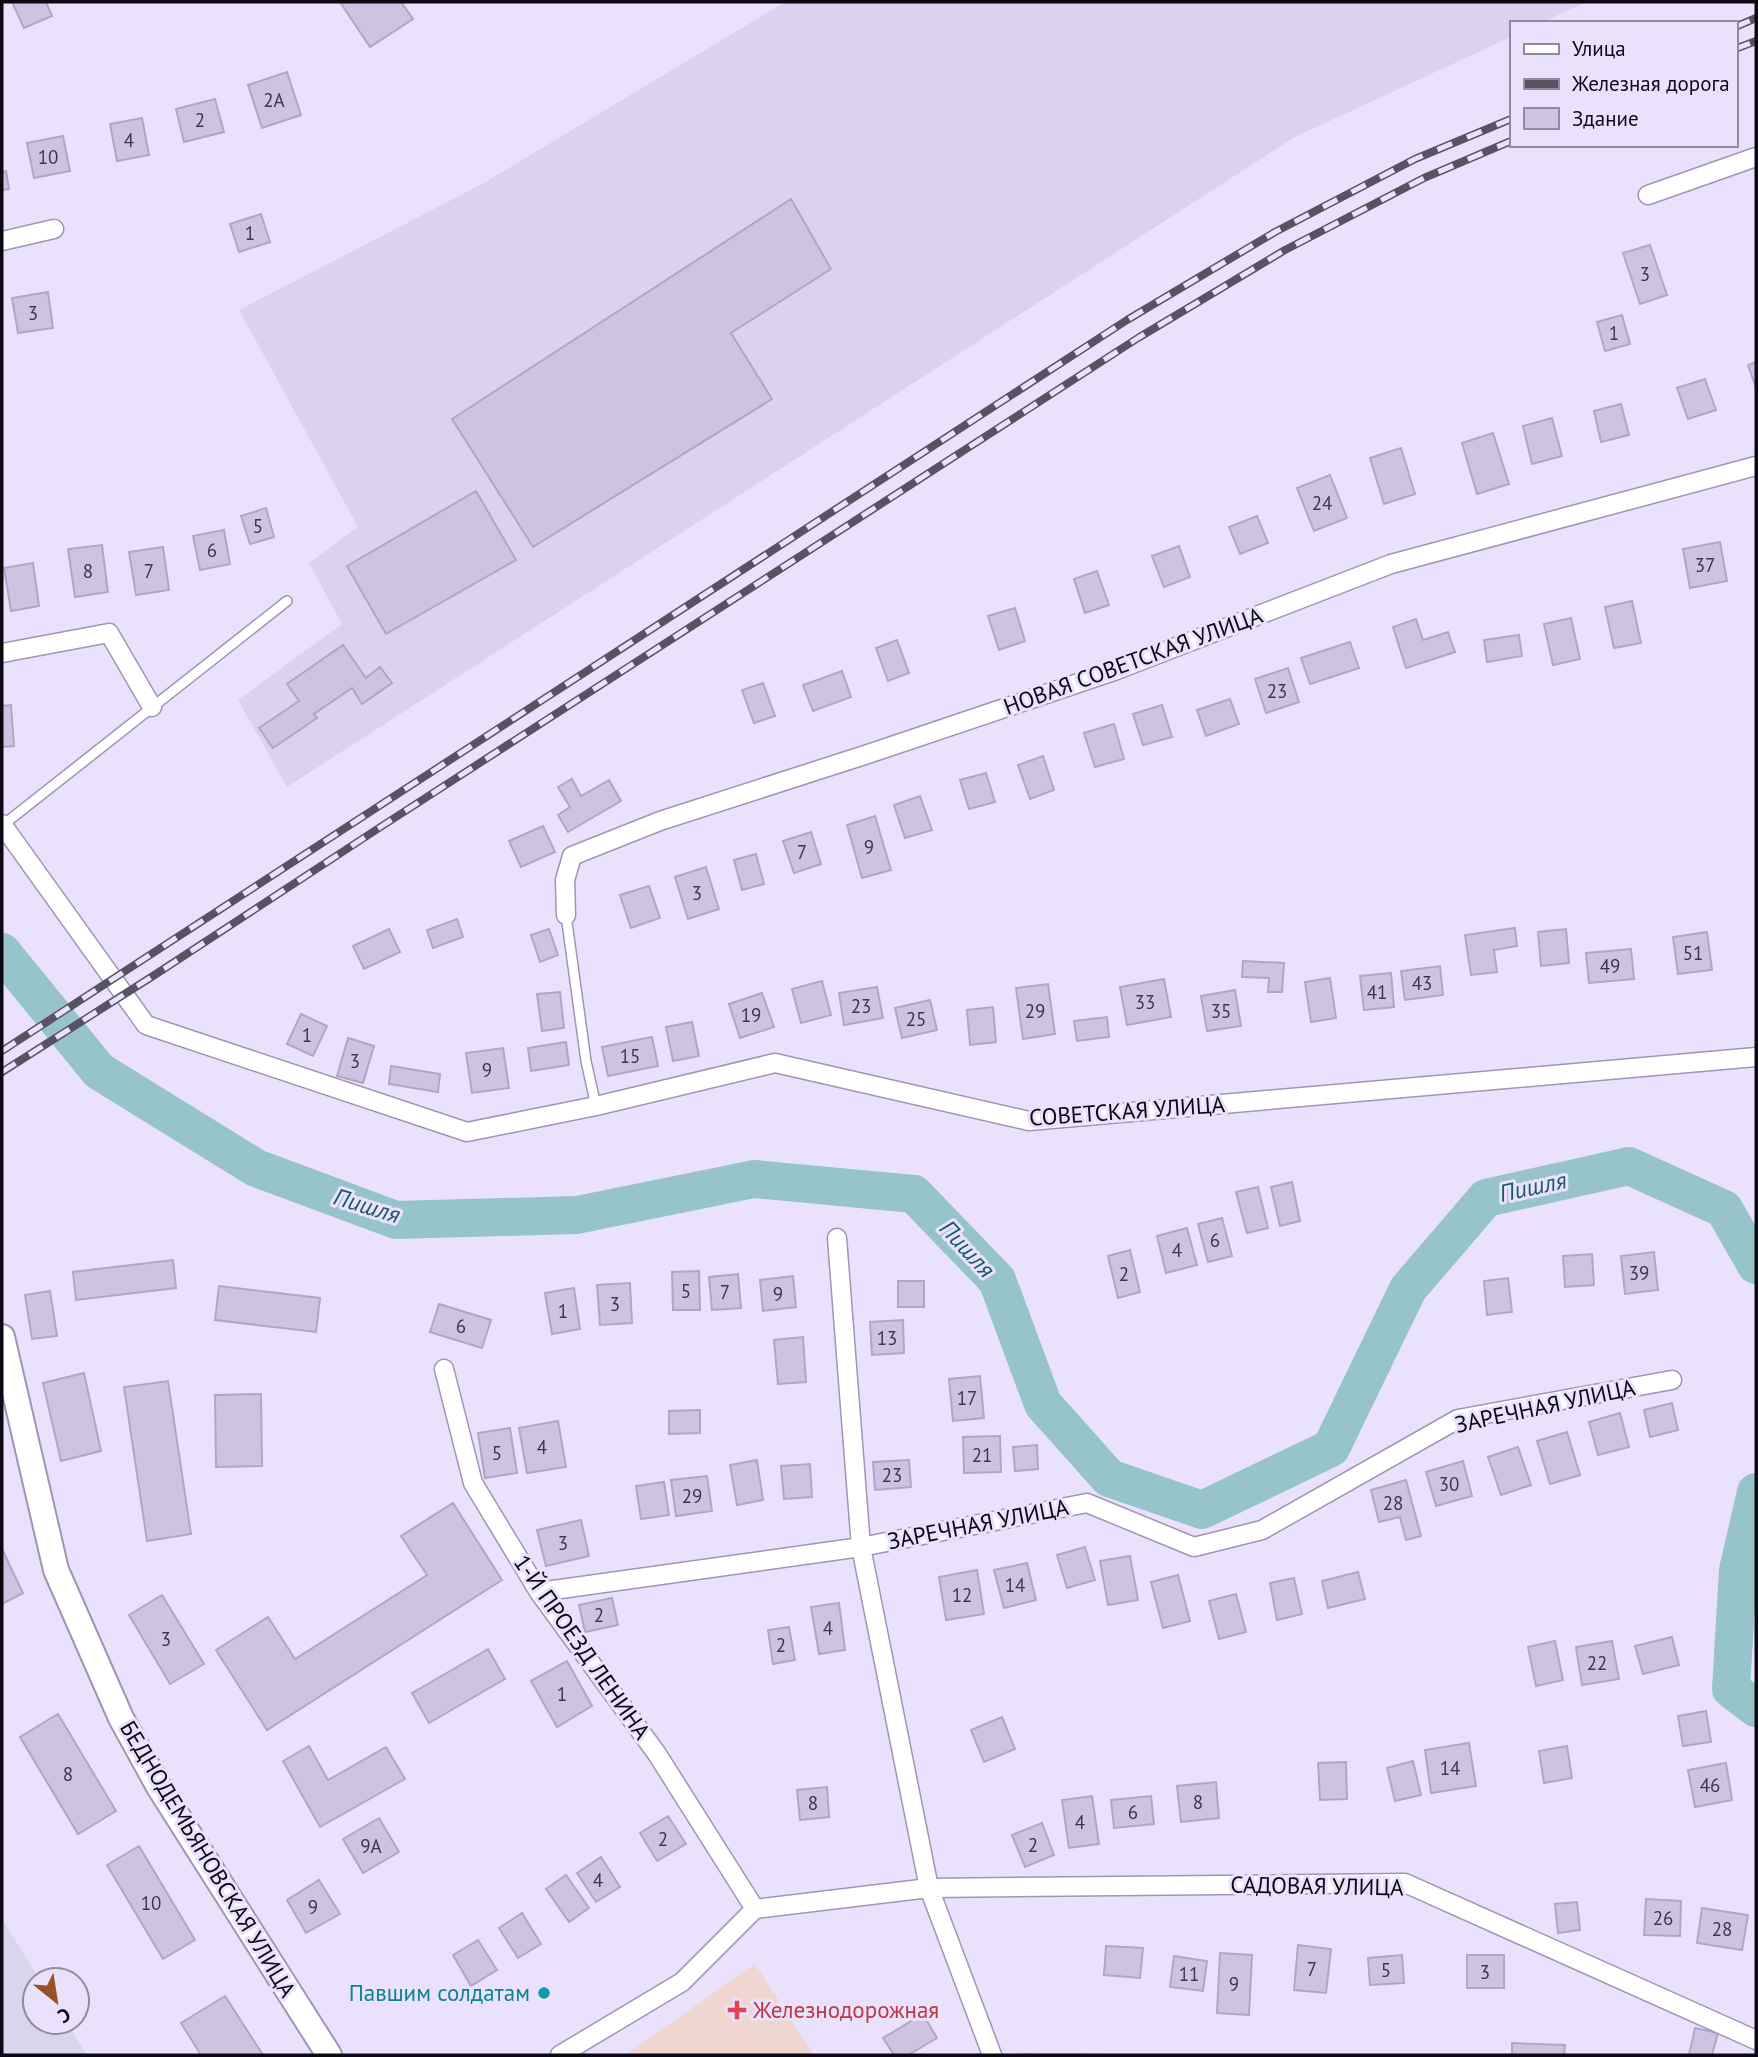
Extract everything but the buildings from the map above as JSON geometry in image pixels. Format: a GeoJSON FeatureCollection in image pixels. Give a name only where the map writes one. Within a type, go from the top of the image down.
{"type":"FeatureCollection","features":[{"type":"Feature","properties":{"kind":"main road","name":"БЕДНОДЕМЬЯНОВСКАЯ УЛИЦА"},"geometry":{"type":"LineString","coordinates":[[2,1338],[56,1570],[121,1718],[159,1787],[329,2055]]}},
{"type":"Feature","properties":{"kind":"street"},"geometry":{"type":"LineString","coordinates":[[1648,195],[1756,158]]}},
{"type":"Feature","properties":{"kind":"street"},"geometry":{"type":"LineString","coordinates":[[2,242],[54,229]]}},
{"type":"Feature","properties":{"kind":"street","name":"НОВАЯ СОВЕТСКАЯ УЛИЦА"},"geometry":{"type":"LineString","coordinates":[[566,915],[565,880],[572,856],[660,821],[1114,671],[1391,564],[1756,466]]}},
{"type":"Feature","properties":{"kind":"street"},"geometry":{"type":"LineString","coordinates":[[2,653],[109,633],[152,707]]}},
{"type":"Feature","properties":{"kind":"street","name":"СОВЕТСКАЯ УЛИЦА"},"geometry":{"type":"LineString","coordinates":[[3,825],[146,1025],[467,1132],[596,1106],[775,1063],[1029,1121],[1756,1057]]}},
{"type":"Feature","properties":{"kind":"street"},"geometry":{"type":"LineString","coordinates":[[837,1238],[861,1547],[929,1888],[992,2055]]}},
{"type":"Feature","properties":{"kind":"street","name":"1-Й ПРОЕЗД ЛЕНИНА"},"geometry":{"type":"LineString","coordinates":[[444,1368],[474,1483],[539,1592],[657,1754],[755,1909]]}},
{"type":"Feature","properties":{"kind":"street","name":"ЗАРЕЧНАЯ УЛИЦА"},"geometry":{"type":"LineString","coordinates":[[539,1592],[861,1547],[1087,1503],[1194,1547],[1262,1530],[1458,1419],[1671,1380]]}},
{"type":"Feature","properties":{"kind":"street","name":"САДОВАЯ УЛИЦА"},"geometry":{"type":"LineString","coordinates":[[755,1909],[929,1888],[1405,1883],[1756,2040]]}},
{"type":"Feature","properties":{"kind":"street"},"geometry":{"type":"LineString","coordinates":[[560,2055],[682,1982],[755,1909]]}},
{"type":"Feature","properties":{"kind":"lane"},"geometry":{"type":"LineString","coordinates":[[3,825],[287,601]]}},
{"type":"Feature","properties":{"kind":"lane"},"geometry":{"type":"LineString","coordinates":[[566,915],[586,1061],[596,1106]]}},
{"type":"Feature","properties":{"kind":"shaded area"},"geometry":{"type":"Polygon","coordinates":[[[785,2],[1587,2],[1545,21],[1510,21],[1510,37],[1295,137],[287,787],[238,700],[342,624],[309,563],[358,527],[239,310],[484,183],[785,2]]]}},
{"type":"Feature","properties":{"kind":"shaded area"},"geometry":{"type":"Polygon","coordinates":[[[2,1919],[31,1966],[21,1966],[21,2036],[75,2036],[87,2055],[2,2055],[2,1919]]]}},
{"type":"Feature","properties":{"kind":"shaded area","name":"Железнодорожная"},"geometry":{"type":"Polygon","coordinates":[[[755,1964],[814,2055],[625,2055],[755,1964]]]}},
{"type":"Feature","properties":{"kind":"shaded area"},"geometry":{"type":"Polygon","coordinates":[[[1017,2052],[1151,2055],[1019,2055],[1017,2052]]]}},
{"type":"Feature","properties":{"kind":"waterway","name":"Пишля"},"geometry":{"type":"LineString","coordinates":[[2,952],[99,1071],[256,1168],[396,1220],[577,1215],[754,1179],[914,1194],[997,1280],[1043,1404],[1109,1478],[1202,1510],[1331,1448],[1408,1289],[1486,1198],[1629,1166],[1724,1209],[1756,1265]]}},
{"type":"Feature","properties":{"kind":"waterway","name":"Пишля"},"geometry":{"type":"LineString","coordinates":[[1756,1492],[1738,1570],[1731,1689],[1756,1708]]}},
{"type":"Feature","properties":{"kind":"railway"},"geometry":{"type":"LineString","coordinates":[[1737,26],[1756,18]]}},
{"type":"Feature","properties":{"kind":"railway"},"geometry":{"type":"LineString","coordinates":[[1737,48],[1756,41]]}},
{"type":"Feature","properties":{"kind":"railway"},"geometry":{"type":"LineString","coordinates":[[2,1051],[1127,320],[1275,232],[1415,159],[1510,119]]}},
{"type":"Feature","properties":{"kind":"railway"},"geometry":{"type":"LineString","coordinates":[[2,1072],[1138,338],[1285,250],[1424,178],[1510,141]]}},
{"type":"Feature","properties":{"kind":"place","name":"Павшим солдатам"},"geometry":{"type":"Point","coordinates":[544,1993]}},
{"type":"Feature","properties":{"kind":"place","name":"Железнодорожная"},"geometry":{"type":"Point","coordinates":[737,2010]}}]}
